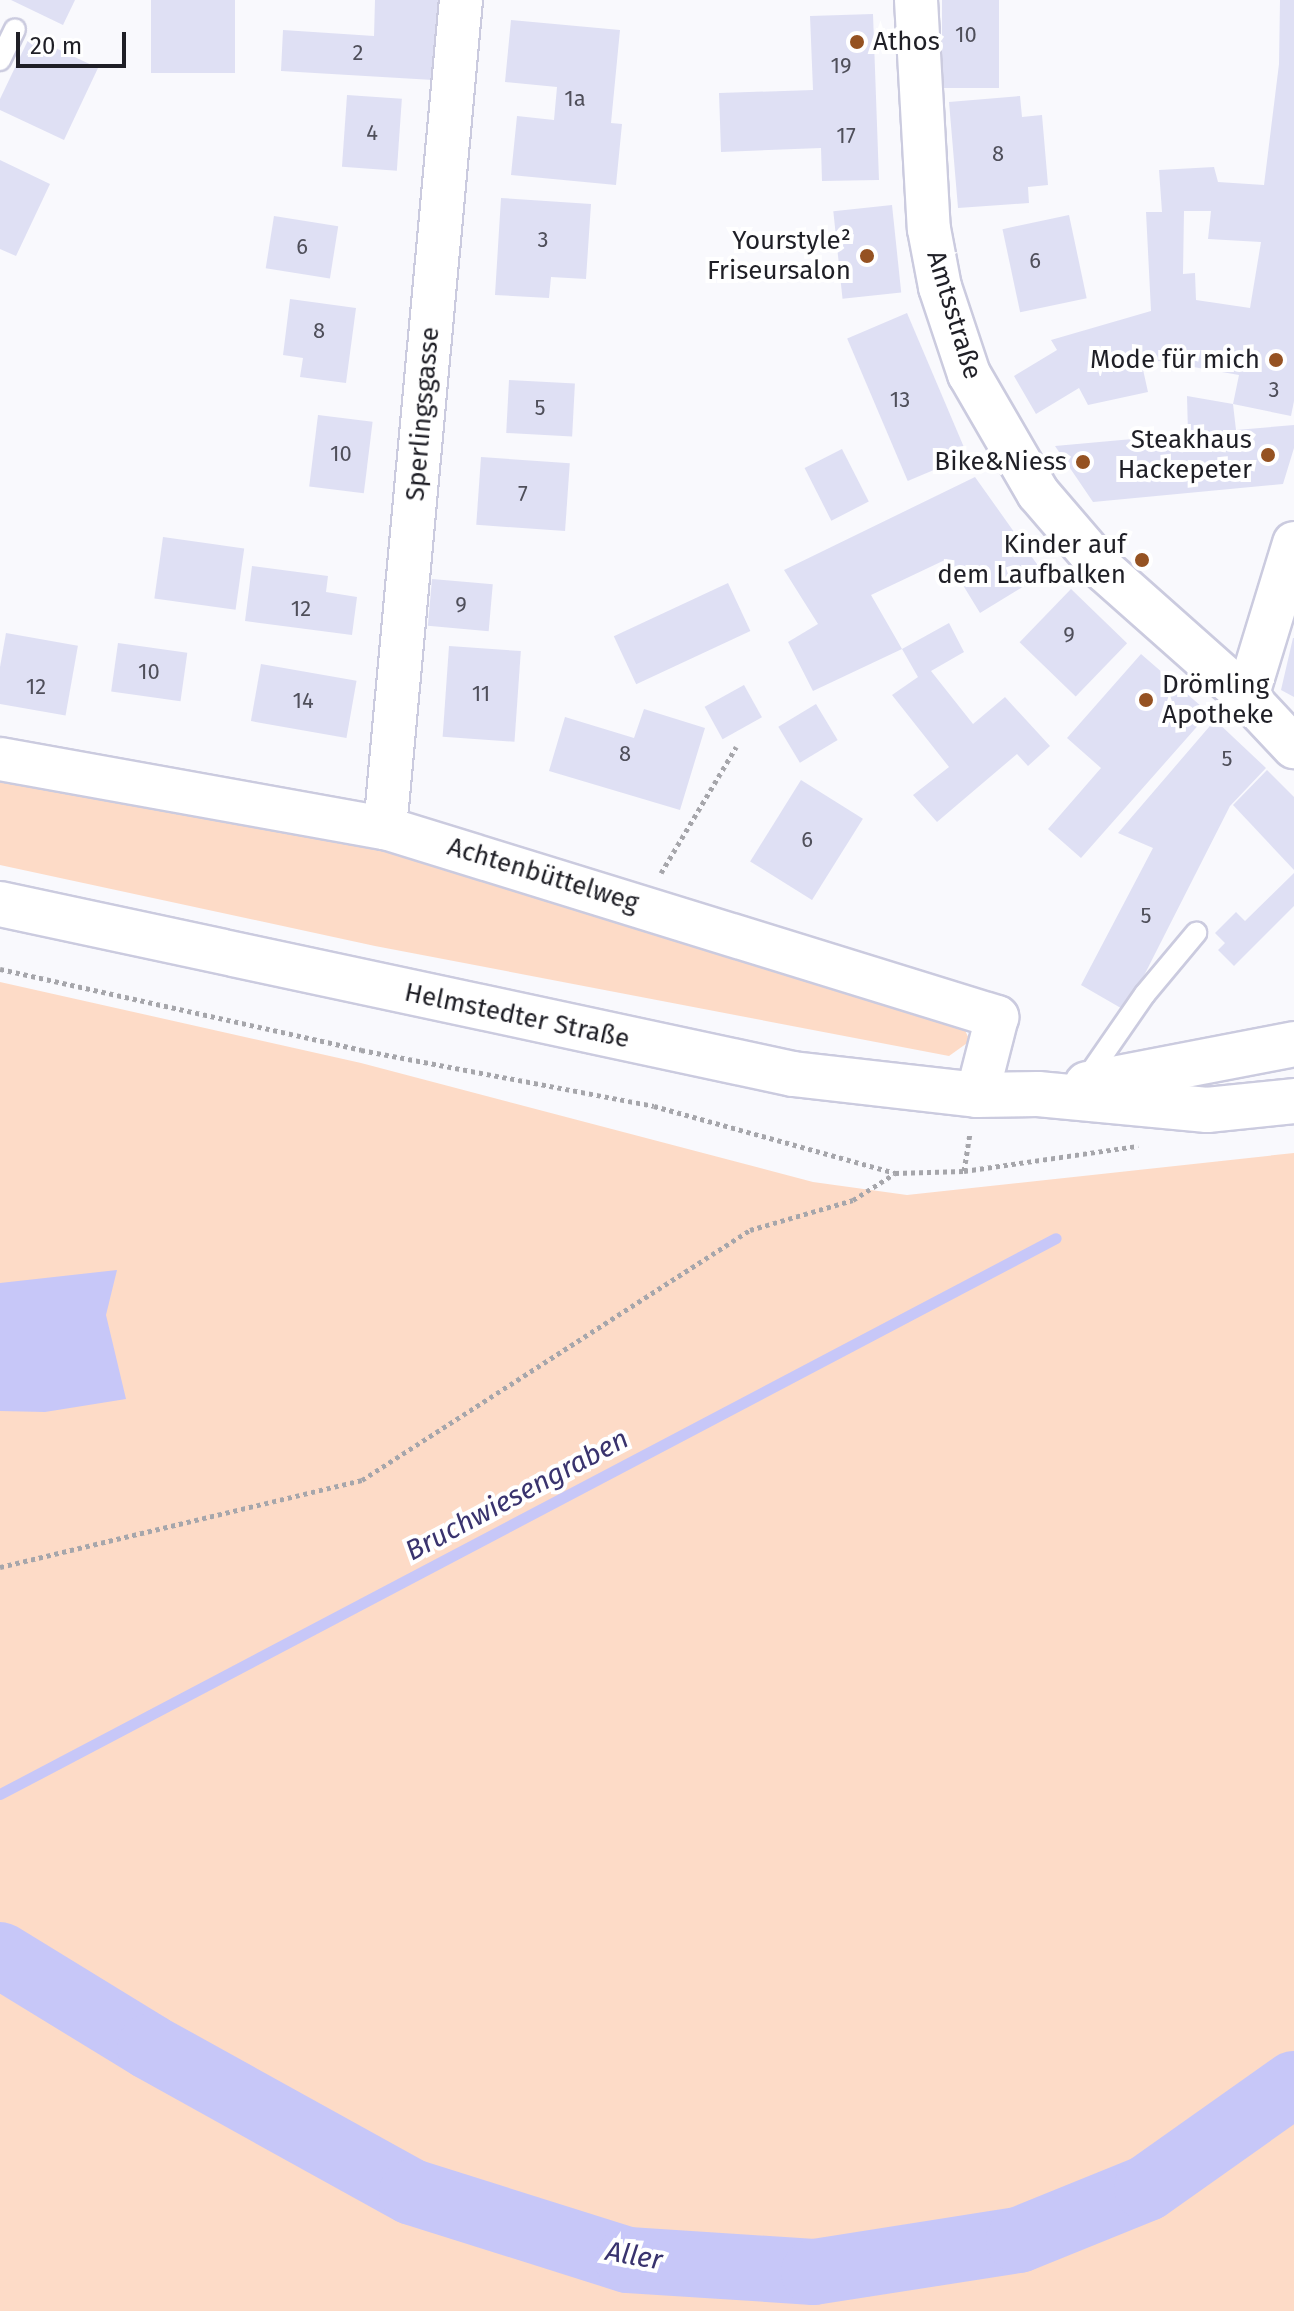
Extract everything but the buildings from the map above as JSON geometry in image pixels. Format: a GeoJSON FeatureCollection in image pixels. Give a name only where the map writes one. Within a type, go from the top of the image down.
{"type":"FeatureCollection","features":[{"type":"Feature","properties":{"kind":"main road","name":"Helmstedter Straße"},"geometry":{"type":"LineString","coordinates":[[0,904],[793,1074],[977,1095],[1038,1094],[1207,1110],[1294,1101]]}},
{"type":"Feature","properties":{"kind":"main road","name":"Helmstedter Straße"},"geometry":{"type":"LineString","coordinates":[[1038,1094],[1294,1044]]}},
{"type":"Feature","properties":{"kind":"street","name":"Sperlingsgasse"},"geometry":{"type":"LineString","coordinates":[[385,828],[461,0]]}},
{"type":"Feature","properties":{"kind":"street","name":"Amtsstraße"},"geometry":{"type":"LineString","coordinates":[[916,0],[929,229],[940,287],[969,374],[1038,493],[1105,571],[1247,697],[1294,747]]}},
{"type":"Feature","properties":{"kind":"street"},"geometry":{"type":"LineString","coordinates":[[1247,697],[1294,543]]}},
{"type":"Feature","properties":{"kind":"street","name":"Achtenbüttelweg"},"geometry":{"type":"LineString","coordinates":[[0,759],[385,828],[997,1017],[977,1095]]}},
{"type":"Feature","properties":{"kind":"lane"},"geometry":{"type":"LineString","coordinates":[[0,60],[15,29]]}},
{"type":"Feature","properties":{"kind":"lane"},"geometry":{"type":"LineString","coordinates":[[1082,1085],[1145,994],[1196,933]]}},
{"type":"Feature","properties":{"kind":"path"},"geometry":{"type":"LineString","coordinates":[[643,906],[736,747]]}},
{"type":"Feature","properties":{"kind":"path"},"geometry":{"type":"LineString","coordinates":[[0,969],[361,1050],[654,1106],[895,1173],[964,1171],[1056,1154],[1151,1145]]}},
{"type":"Feature","properties":{"kind":"path"},"geometry":{"type":"LineString","coordinates":[[0,1567],[362,1480],[750,1230],[853,1200],[895,1173]]}},
{"type":"Feature","properties":{"kind":"shaded area"},"geometry":{"type":"Polygon","coordinates":[[[0,775],[398,844],[956,1011],[970,1041],[949,1056],[375,946],[0,865],[0,775]]]}},
{"type":"Feature","properties":{"kind":"shaded area"},"geometry":{"type":"Polygon","coordinates":[[[0,982],[361,1063],[813,1182],[907,1195],[1294,1153],[1294,2311],[0,2311],[0,982]]]}},
{"type":"Feature","properties":{"kind":"water"},"geometry":{"type":"Polygon","coordinates":[[[117,1270],[106,1315],[126,1399],[45,1412],[0,1411],[0,1283],[117,1270]]]}},
{"type":"Feature","properties":{"kind":"waterway","name":"Bruchwiesengraben"},"geometry":{"type":"LineString","coordinates":[[0,1794],[1056,1238]]}},
{"type":"Feature","properties":{"kind":"waterway","name":"Aller"},"geometry":{"type":"LineString","coordinates":[[0,1955],[150,2047],[412,2192],[628,2260],[814,2272],[1019,2240],[1147,2188],[1294,2084]]}},
{"type":"Feature","properties":{"kind":"place","name":"Athos"},"geometry":{"type":"Point","coordinates":[857,42]}},
{"type":"Feature","properties":{"kind":"place","name":"Yourstyle² Friseursalon"},"geometry":{"type":"Point","coordinates":[867,256]}},
{"type":"Feature","properties":{"kind":"place","name":"Mode für mich"},"geometry":{"type":"Point","coordinates":[1276,360]}},
{"type":"Feature","properties":{"kind":"place","name":"Steakhaus Hackepeter"},"geometry":{"type":"Point","coordinates":[1268,455]}},
{"type":"Feature","properties":{"kind":"place","name":"Bike&Niess"},"geometry":{"type":"Point","coordinates":[1083,462]}},
{"type":"Feature","properties":{"kind":"place","name":"Kinder auf dem Laufbalken"},"geometry":{"type":"Point","coordinates":[1142,560]}},
{"type":"Feature","properties":{"kind":"place","name":"Drömling Apotheke"},"geometry":{"type":"Point","coordinates":[1146,700]}}]}
